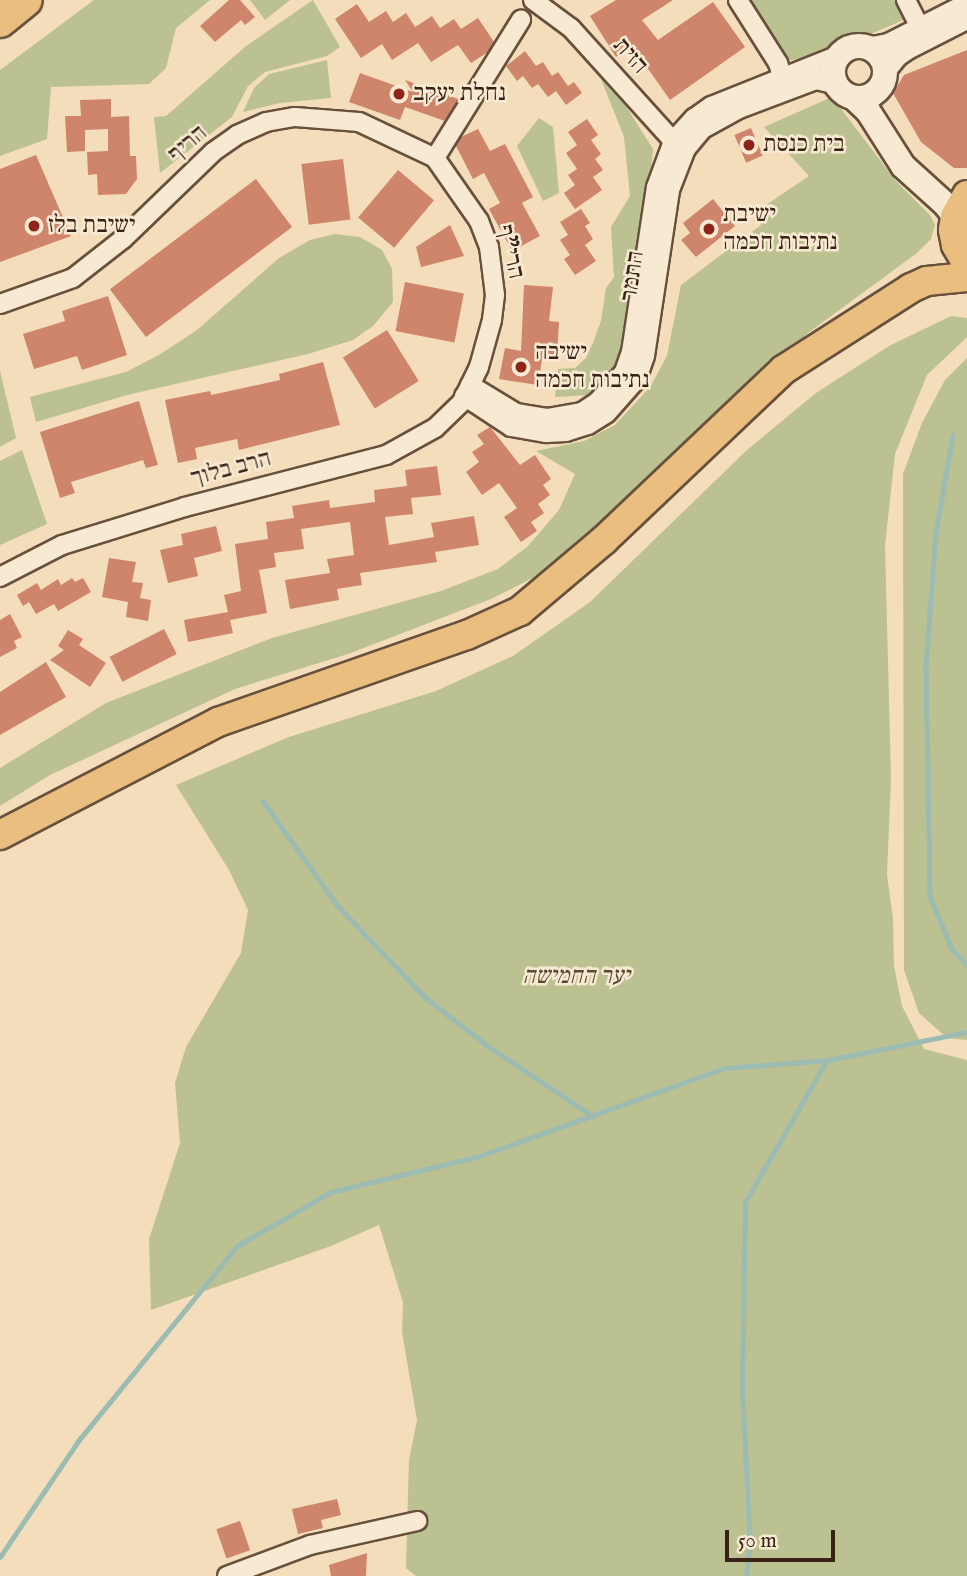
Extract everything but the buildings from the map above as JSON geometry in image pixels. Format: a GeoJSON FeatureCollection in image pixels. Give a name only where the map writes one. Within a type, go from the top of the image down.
{"type":"FeatureCollection","features":[{"type":"Feature","properties":{"kind":"highway"},"geometry":{"type":"LineString","coordinates":[[0,20],[26,0]]}},
{"type":"Feature","properties":{"kind":"main road"},"geometry":{"type":"LineString","coordinates":[[958,214],[956,245],[967,264]]}},
{"type":"Feature","properties":{"kind":"main road"},"geometry":{"type":"LineString","coordinates":[[0,835],[218,722],[467,635],[520,611],[604,540],[756,392],[783,370],[911,288],[936,267],[948,248],[958,214]]}},
{"type":"Feature","properties":{"kind":"main road"},"geometry":{"type":"LineString","coordinates":[[911,288],[927,281],[967,276]]}},
{"type":"Feature","properties":{"kind":"street","name":"הזית"},"geometry":{"type":"LineString","coordinates":[[533,0],[571,28],[679,145]]}},
{"type":"Feature","properties":{"kind":"street"},"geometry":{"type":"LineString","coordinates":[[738,0],[778,64],[785,84]]}},
{"type":"Feature","properties":{"kind":"street"},"geometry":{"type":"LineString","coordinates":[[906,0],[920,27]]}},
{"type":"Feature","properties":{"kind":"street"},"geometry":{"type":"LineString","coordinates":[[958,214],[903,166],[868,111],[845,92],[833,67],[841,54],[849,48],[888,43],[967,4]]}},
{"type":"Feature","properties":{"kind":"street"},"geometry":{"type":"LineString","coordinates":[[435,158],[521,20]]}},
{"type":"Feature","properties":{"kind":"street"},"geometry":{"type":"LineString","coordinates":[[845,92],[871,96],[898,57],[967,20]]}},
{"type":"Feature","properties":{"kind":"street"},"geometry":{"type":"LineString","coordinates":[[867,47],[881,58],[889,120],[914,157],[950,187],[967,189]]}},
{"type":"Feature","properties":{"kind":"street","name":"התמר"},"geometry":{"type":"LineString","coordinates":[[785,84],[841,54]]}},
{"type":"Feature","properties":{"kind":"street","name":"התמר"},"geometry":{"type":"LineString","coordinates":[[467,390],[511,427],[546,433],[566,432],[588,425],[623,397],[637,379],[645,356],[679,145],[694,118],[712,106],[785,84],[816,80],[845,92]]}},
{"type":"Feature","properties":{"kind":"street","name":"הריף"},"geometry":{"type":"LineString","coordinates":[[0,304],[73,278],[99,260],[212,152],[237,135],[266,122],[295,117],[359,122],[435,158]]}},
{"type":"Feature","properties":{"kind":"street","name":"הרי\"ף"},"geometry":{"type":"LineString","coordinates":[[435,158],[478,221],[489,247],[495,295],[492,320],[479,368]]}},
{"type":"Feature","properties":{"kind":"street","name":"הרב בלוך"},"geometry":{"type":"LineString","coordinates":[[0,577],[62,545],[185,507],[386,455],[435,428],[462,402],[479,368]]}},
{"type":"Feature","properties":{"kind":"street"},"geometry":{"type":"LineString","coordinates":[[227,1576],[310,1545],[417,1521]]}},
{"type":"Feature","properties":{"kind":"green space"},"geometry":{"type":"Polygon","coordinates":[[[94,0],[210,0],[176,28],[166,68],[149,84],[51,87],[47,139],[0,156],[0,70],[94,0]]]}},
{"type":"Feature","properties":{"kind":"green space"},"geometry":{"type":"Polygon","coordinates":[[[250,0],[290,0],[265,20],[250,0]]]}},
{"type":"Feature","properties":{"kind":"green space"},"geometry":{"type":"Polygon","coordinates":[[[313,0],[340,47],[327,56],[265,72],[248,86],[232,117],[160,173],[154,117],[166,116],[246,46],[313,0]]]}},
{"type":"Feature","properties":{"kind":"green space"},"geometry":{"type":"Polygon","coordinates":[[[738,0],[906,0],[913,16],[828,52],[778,63],[738,0]]]}},
{"type":"Feature","properties":{"kind":"green space"},"geometry":{"type":"Polygon","coordinates":[[[327,60],[331,98],[280,103],[243,112],[254,88],[269,74],[327,60]]]}},
{"type":"Feature","properties":{"kind":"green space"},"geometry":{"type":"Polygon","coordinates":[[[601,79],[627,108],[653,149],[648,206],[625,350],[618,369],[588,395],[555,397],[558,369],[575,368],[586,358],[593,343],[601,321],[606,288],[614,277],[611,227],[630,196],[624,137],[601,79]]]}},
{"type":"Feature","properties":{"kind":"green space"},"geometry":{"type":"Polygon","coordinates":[[[832,97],[896,181],[930,215],[935,225],[931,239],[917,253],[808,333],[545,572],[491,599],[348,654],[235,689],[50,775],[0,806],[0,768],[106,703],[272,638],[441,591],[498,569],[528,546],[559,510],[575,474],[536,451],[584,441],[615,425],[650,387],[667,356],[681,285],[761,225],[757,211],[809,176],[764,127],[832,97]]]}},
{"type":"Feature","properties":{"kind":"green space"},"geometry":{"type":"Polygon","coordinates":[[[539,118],[553,127],[559,193],[543,201],[517,146],[539,118]]]}},
{"type":"Feature","properties":{"kind":"green space"},"geometry":{"type":"Polygon","coordinates":[[[335,234],[360,237],[382,250],[392,269],[393,302],[373,326],[353,340],[308,354],[127,395],[36,422],[30,397],[126,372],[159,355],[197,330],[279,258],[310,240],[335,234]]]}},
{"type":"Feature","properties":{"kind":"green space","name":"יער החמישה"},"geometry":{"type":"Polygon","coordinates":[[[951,316],[967,318],[967,337],[927,375],[895,454],[885,546],[891,778],[887,875],[893,919],[894,966],[902,1006],[924,1049],[967,1060],[967,1576],[416,1576],[406,1568],[409,1460],[417,1420],[402,1332],[403,1302],[379,1225],[331,1246],[151,1310],[149,1239],[180,1143],[175,1083],[186,1047],[241,953],[248,910],[229,870],[176,785],[289,737],[436,691],[513,656],[590,602],[747,450],[816,393],[889,346],[951,316]]]}},
{"type":"Feature","properties":{"kind":"green space"},"geometry":{"type":"Polygon","coordinates":[[[967,358],[967,1040],[947,1038],[919,1013],[904,970],[903,474],[922,423],[945,380],[967,358]]]}},
{"type":"Feature","properties":{"kind":"green space"},"geometry":{"type":"Polygon","coordinates":[[[0,371],[16,438],[0,447],[0,371]]]}},
{"type":"Feature","properties":{"kind":"green space"},"geometry":{"type":"Polygon","coordinates":[[[22,450],[47,524],[0,545],[0,461],[22,450]]]}},
{"type":"Feature","properties":{"kind":"waterway"},"geometry":{"type":"LineString","coordinates":[[953,435],[936,533],[926,665],[930,896],[952,949],[967,965]]}},
{"type":"Feature","properties":{"kind":"waterway"},"geometry":{"type":"LineString","coordinates":[[263,801],[338,906],[426,998],[488,1046],[593,1116]]}},
{"type":"Feature","properties":{"kind":"waterway"},"geometry":{"type":"LineString","coordinates":[[0,1557],[79,1440],[237,1246],[331,1192],[480,1156],[725,1068],[828,1060],[967,1032]]}},
{"type":"Feature","properties":{"kind":"waterway"},"geometry":{"type":"LineString","coordinates":[[746,1576],[750,1544],[742,1390],[745,1202],[827,1060]]}},
{"type":"Feature","properties":{"kind":"place","name":"נחלת יעקב"},"geometry":{"type":"Point","coordinates":[399,94]}},
{"type":"Feature","properties":{"kind":"place","name":"בית כנסת"},"geometry":{"type":"Point","coordinates":[749,145]}},
{"type":"Feature","properties":{"kind":"place","name":"ישיבת בלז"},"geometry":{"type":"Point","coordinates":[34,226]}},
{"type":"Feature","properties":{"kind":"place","name":"ישיבת נתיבות חכמה"},"geometry":{"type":"Point","coordinates":[709,229]}},
{"type":"Feature","properties":{"kind":"place","name":"ישיבה נתיבות חכמה"},"geometry":{"type":"Point","coordinates":[521,367]}}]}
